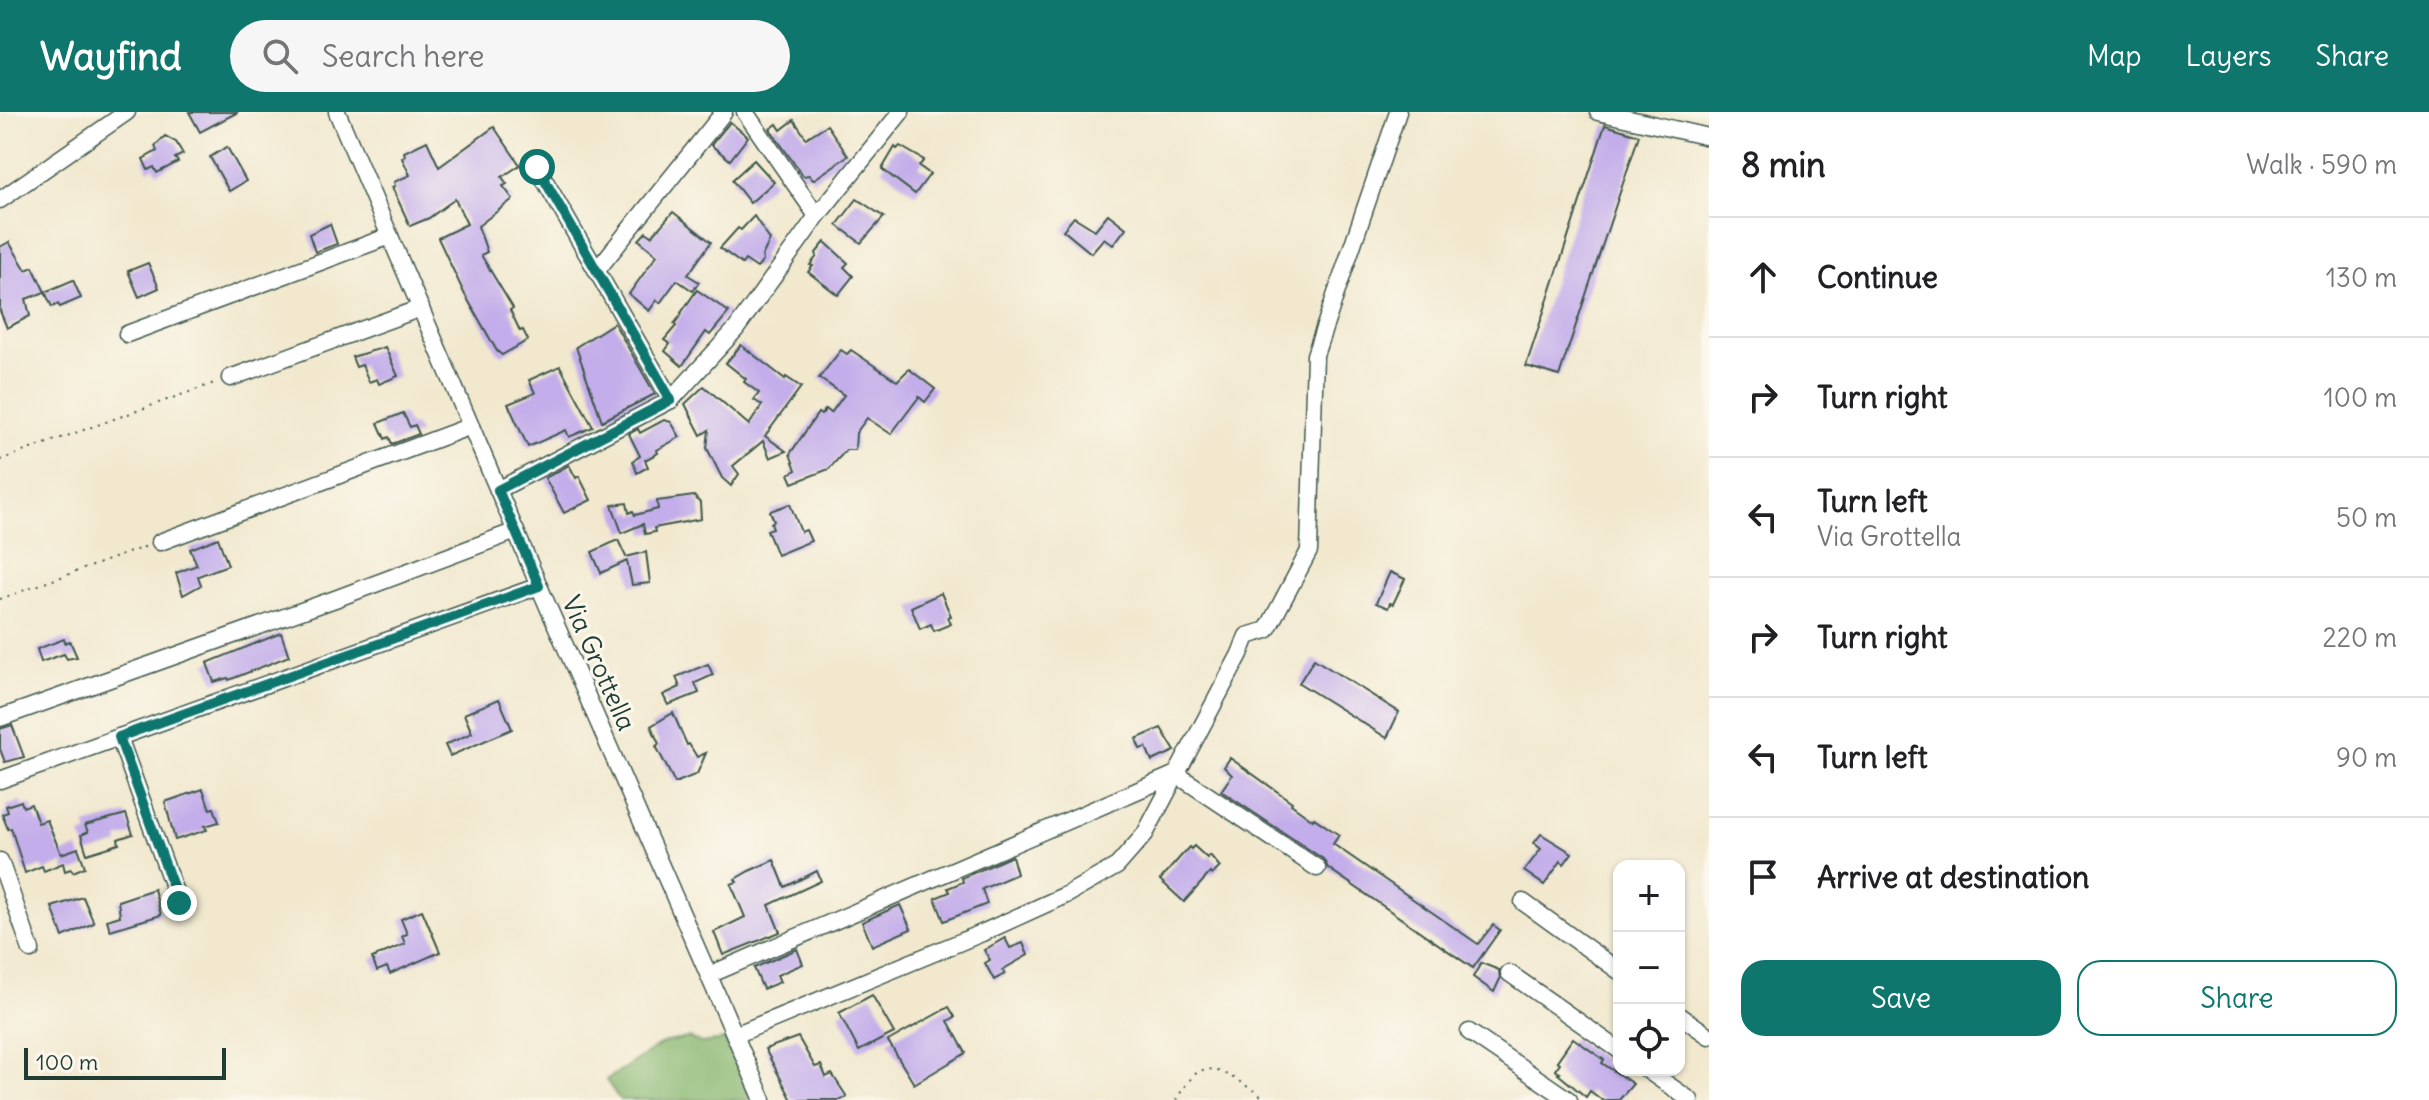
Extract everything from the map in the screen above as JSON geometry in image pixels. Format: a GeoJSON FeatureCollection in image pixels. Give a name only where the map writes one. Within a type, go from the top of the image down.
{"type":"FeatureCollection","features":[{"type":"Feature","properties":{"kind":"street"},"geometry":{"type":"LineString","coordinates":[[0,200],[127,112]]}},
{"type":"Feature","properties":{"kind":"street","name":"Via Grottella"},"geometry":{"type":"LineString","coordinates":[[337,112],[763,1100]]}},
{"type":"Feature","properties":{"kind":"street"},"geometry":{"type":"LineString","coordinates":[[597,270],[724,112]]}},
{"type":"Feature","properties":{"kind":"street"},"geometry":{"type":"LineString","coordinates":[[745,112],[817,216]]}},
{"type":"Feature","properties":{"kind":"street"},"geometry":{"type":"LineString","coordinates":[[498,490],[671,400],[736,329],[817,216],[901,112]]}},
{"type":"Feature","properties":{"kind":"street"},"geometry":{"type":"LineString","coordinates":[[735,1035],[1068,894],[1117,866],[1145,834],[1247,636],[1267,630],[1309,551],[1315,355],[1398,112]]}},
{"type":"Feature","properties":{"kind":"street"},"geometry":{"type":"LineString","coordinates":[[1598,112],[1709,137]]}},
{"type":"Feature","properties":{"kind":"street"},"geometry":{"type":"LineString","coordinates":[[537,167],[671,400]]}},
{"type":"Feature","properties":{"kind":"street"},"geometry":{"type":"LineString","coordinates":[[127,334],[390,236]]}},
{"type":"Feature","properties":{"kind":"street"},"geometry":{"type":"LineString","coordinates":[[230,378],[421,308]]}},
{"type":"Feature","properties":{"kind":"street"},"geometry":{"type":"LineString","coordinates":[[160,542],[471,426]]}},
{"type":"Feature","properties":{"kind":"street"},"geometry":{"type":"LineString","coordinates":[[0,718],[516,531]]}},
{"type":"Feature","properties":{"kind":"street"},"geometry":{"type":"LineString","coordinates":[[0,780],[539,586]]}},
{"type":"Feature","properties":{"kind":"street"},"geometry":{"type":"LineString","coordinates":[[119,737],[179,903]]}},
{"type":"Feature","properties":{"kind":"street"},"geometry":{"type":"LineString","coordinates":[[1176,774],[1317,868]]}},
{"type":"Feature","properties":{"kind":"street"},"geometry":{"type":"LineString","coordinates":[[709,975],[1176,774]]}},
{"type":"Feature","properties":{"kind":"street"},"geometry":{"type":"LineString","coordinates":[[0,861],[31,950]]}},
{"type":"Feature","properties":{"kind":"street"},"geometry":{"type":"LineString","coordinates":[[1523,902],[1613,967]]}},
{"type":"Feature","properties":{"kind":"street"},"geometry":{"type":"LineString","coordinates":[[1509,973],[1613,1046]]}},
{"type":"Feature","properties":{"kind":"street"},"geometry":{"type":"LineString","coordinates":[[1685,1019],[1709,1036]]}},
{"type":"Feature","properties":{"kind":"street"},"geometry":{"type":"LineString","coordinates":[[1469,1032],[1569,1100]]}},
{"type":"Feature","properties":{"kind":"street"},"geometry":{"type":"LineString","coordinates":[[1656,1076],[1690,1100]]}},
{"type":"Feature","properties":{"kind":"path"},"geometry":{"type":"LineString","coordinates":[[0,460],[230,378]]}},
{"type":"Feature","properties":{"kind":"path"},"geometry":{"type":"LineString","coordinates":[[0,599],[160,542]]}},
{"type":"Feature","properties":{"kind":"path"},"geometry":{"type":"LineString","coordinates":[[1176,1100],[1195,1075],[1211,1069],[1222,1072],[1267,1100]]}},
{"type":"Feature","properties":{"kind":"green space"},"geometry":{"type":"Polygon","coordinates":[[[688,1038],[702,1043],[725,1040],[752,1100],[620,1100],[606,1080],[663,1043],[688,1038]]]}},
{"type":"Feature","properties":{"kind":"building"},"geometry":{"type":"Polygon","coordinates":[[[189,112],[238,112],[200,132],[189,112]]]}},
{"type":"Feature","properties":{"kind":"building"},"geometry":{"type":"Polygon","coordinates":[[[794,120],[806,138],[827,125],[848,156],[813,180],[809,175],[803,176],[770,129],[777,124],[781,130],[794,120]]]}},
{"type":"Feature","properties":{"kind":"building"},"geometry":{"type":"Polygon","coordinates":[[[730,122],[748,137],[730,160],[711,145],[730,122]]]}},
{"type":"Feature","properties":{"kind":"building"},"geometry":{"type":"Polygon","coordinates":[[[1605,125],[1639,135],[1559,376],[1526,366],[1605,125]]]}},
{"type":"Feature","properties":{"kind":"building"},"geometry":{"type":"Polygon","coordinates":[[[494,127],[520,165],[502,177],[507,184],[503,186],[513,199],[478,226],[487,252],[481,255],[513,308],[510,310],[520,331],[523,330],[528,340],[502,355],[464,293],[438,238],[467,224],[455,199],[429,218],[410,226],[392,187],[395,186],[394,182],[410,175],[402,158],[404,152],[427,141],[439,167],[494,127]]]}},
{"type":"Feature","properties":{"kind":"building"},"geometry":{"type":"Polygon","coordinates":[[[165,136],[176,142],[183,154],[175,158],[178,162],[157,173],[154,167],[148,170],[143,159],[157,151],[155,146],[165,136]]]}},
{"type":"Feature","properties":{"kind":"building"},"geometry":{"type":"Polygon","coordinates":[[[900,146],[924,160],[919,166],[930,174],[915,194],[882,169],[895,147],[900,146]]]}},
{"type":"Feature","properties":{"kind":"building"},"geometry":{"type":"Polygon","coordinates":[[[227,147],[246,181],[229,191],[210,157],[227,147]]]}},
{"type":"Feature","properties":{"kind":"building"},"geometry":{"type":"Polygon","coordinates":[[[754,160],[774,182],[750,203],[732,180],[754,160]]]}},
{"type":"Feature","properties":{"kind":"building"},"geometry":{"type":"Polygon","coordinates":[[[857,199],[884,217],[861,243],[837,225],[857,199]]]}},
{"type":"Feature","properties":{"kind":"building"},"geometry":{"type":"Polygon","coordinates":[[[673,212],[711,242],[688,275],[699,282],[693,291],[677,280],[660,303],[657,300],[649,311],[629,294],[657,255],[639,240],[646,232],[652,236],[673,212]]]}},
{"type":"Feature","properties":{"kind":"building"},"geometry":{"type":"Polygon","coordinates":[[[1108,214],[1126,228],[1113,245],[1104,238],[1091,253],[1063,230],[1074,217],[1095,230],[1108,214]]]}},
{"type":"Feature","properties":{"kind":"building"},"geometry":{"type":"Polygon","coordinates":[[[754,216],[770,240],[762,256],[763,261],[757,268],[745,260],[742,264],[720,248],[754,216]]]}},
{"type":"Feature","properties":{"kind":"building"},"geometry":{"type":"Polygon","coordinates":[[[330,224],[337,244],[315,252],[309,234],[330,224]]]}},
{"type":"Feature","properties":{"kind":"building"},"geometry":{"type":"Polygon","coordinates":[[[9,242],[26,270],[33,267],[45,292],[26,299],[30,316],[7,328],[0,311],[0,247],[9,242]]]}},
{"type":"Feature","properties":{"kind":"building"},"geometry":{"type":"Polygon","coordinates":[[[825,242],[848,263],[844,267],[853,276],[838,295],[808,272],[816,253],[825,242]]]}},
{"type":"Feature","properties":{"kind":"building"},"geometry":{"type":"Polygon","coordinates":[[[148,263],[159,288],[139,297],[128,271],[148,263]]]}},
{"type":"Feature","properties":{"kind":"building"},"geometry":{"type":"Polygon","coordinates":[[[73,280],[81,298],[52,307],[45,292],[73,280]]]}},
{"type":"Feature","properties":{"kind":"building"},"geometry":{"type":"Polygon","coordinates":[[[697,290],[729,312],[710,335],[706,332],[682,366],[665,351],[670,344],[664,340],[697,290]]]}},
{"type":"Feature","properties":{"kind":"building"},"geometry":{"type":"Polygon","coordinates":[[[614,323],[655,394],[602,421],[576,347],[614,323]]]}},
{"type":"Feature","properties":{"kind":"building"},"geometry":{"type":"Polygon","coordinates":[[[741,345],[785,379],[801,387],[765,436],[786,451],[770,458],[763,441],[733,466],[739,474],[731,486],[722,478],[707,448],[709,430],[701,435],[685,404],[704,386],[749,425],[762,405],[754,400],[759,393],[726,363],[741,345]]]}},
{"type":"Feature","properties":{"kind":"building"},"geometry":{"type":"Polygon","coordinates":[[[385,347],[398,376],[379,384],[377,379],[369,382],[362,365],[356,367],[352,357],[385,347]]]}},
{"type":"Feature","properties":{"kind":"building"},"geometry":{"type":"Polygon","coordinates":[[[841,350],[847,354],[851,350],[897,381],[909,369],[935,389],[925,402],[919,397],[891,434],[867,418],[856,433],[855,450],[846,450],[829,469],[793,483],[789,474],[796,470],[790,454],[818,413],[821,415],[826,409],[831,413],[844,395],[819,378],[841,350]]]}},
{"type":"Feature","properties":{"kind":"building"},"geometry":{"type":"Polygon","coordinates":[[[560,366],[593,427],[569,437],[566,430],[528,447],[508,404],[535,393],[529,380],[560,366]]]}},
{"type":"Feature","properties":{"kind":"building"},"geometry":{"type":"Polygon","coordinates":[[[403,413],[410,427],[415,425],[419,434],[392,444],[389,437],[385,439],[378,423],[403,413]]]}},
{"type":"Feature","properties":{"kind":"building"},"geometry":{"type":"Polygon","coordinates":[[[664,420],[671,422],[680,437],[645,460],[648,467],[637,473],[633,461],[640,456],[629,434],[638,429],[640,433],[664,420]]]}},
{"type":"Feature","properties":{"kind":"building"},"geometry":{"type":"Polygon","coordinates":[[[569,465],[576,478],[579,476],[591,500],[564,513],[545,478],[569,465]]]}},
{"type":"Feature","properties":{"kind":"building"},"geometry":{"type":"Polygon","coordinates":[[[694,496],[700,503],[701,519],[654,528],[655,532],[645,534],[643,524],[622,533],[612,505],[627,503],[629,513],[633,511],[635,515],[658,509],[657,501],[694,496]]]}},
{"type":"Feature","properties":{"kind":"building"},"geometry":{"type":"Polygon","coordinates":[[[790,504],[801,532],[806,530],[811,541],[777,555],[767,530],[773,528],[770,511],[790,504]]]}},
{"type":"Feature","properties":{"kind":"building"},"geometry":{"type":"Polygon","coordinates":[[[218,538],[228,565],[198,576],[201,585],[183,595],[176,573],[197,565],[190,549],[218,538]]]}},
{"type":"Feature","properties":{"kind":"building"},"geometry":{"type":"Polygon","coordinates":[[[618,540],[626,557],[646,552],[650,583],[632,585],[627,561],[601,573],[592,552],[618,540]]]}},
{"type":"Feature","properties":{"kind":"building"},"geometry":{"type":"Polygon","coordinates":[[[1390,572],[1405,579],[1388,608],[1376,603],[1390,572]]]}},
{"type":"Feature","properties":{"kind":"building"},"geometry":{"type":"Polygon","coordinates":[[[941,593],[951,616],[948,617],[951,624],[934,631],[931,624],[920,629],[911,607],[941,593]]]}},
{"type":"Feature","properties":{"kind":"building"},"geometry":{"type":"Polygon","coordinates":[[[281,633],[289,656],[229,680],[214,682],[207,663],[281,633]]]}},
{"type":"Feature","properties":{"kind":"building"},"geometry":{"type":"Polygon","coordinates":[[[64,639],[65,643],[70,641],[77,657],[67,659],[64,654],[41,662],[37,649],[64,639]]]}},
{"type":"Feature","properties":{"kind":"building"},"geometry":{"type":"Polygon","coordinates":[[[1314,659],[1399,712],[1387,738],[1299,683],[1314,659]]]}},
{"type":"Feature","properties":{"kind":"building"},"geometry":{"type":"Polygon","coordinates":[[[708,664],[713,675],[695,683],[699,693],[668,705],[663,695],[680,687],[676,677],[708,664]]]}},
{"type":"Feature","properties":{"kind":"building"},"geometry":{"type":"Polygon","coordinates":[[[499,699],[512,729],[450,756],[445,745],[472,733],[464,714],[499,699]]]}},
{"type":"Feature","properties":{"kind":"building"},"geometry":{"type":"Polygon","coordinates":[[[673,713],[687,745],[697,757],[706,753],[697,774],[675,783],[656,746],[659,744],[651,726],[673,713]]]}},
{"type":"Feature","properties":{"kind":"building"},"geometry":{"type":"Polygon","coordinates":[[[12,725],[24,757],[5,762],[0,749],[0,729],[12,725]]]}},
{"type":"Feature","properties":{"kind":"building"},"geometry":{"type":"Polygon","coordinates":[[[1161,728],[1175,751],[1152,761],[1146,747],[1140,749],[1136,739],[1161,728]]]}},
{"type":"Feature","properties":{"kind":"building"},"geometry":{"type":"Polygon","coordinates":[[[1230,758],[1313,820],[1339,835],[1333,844],[1478,944],[1493,925],[1500,930],[1473,968],[1328,868],[1323,859],[1221,791],[1232,775],[1224,767],[1230,758]]]}},
{"type":"Feature","properties":{"kind":"building"},"geometry":{"type":"Polygon","coordinates":[[[203,789],[210,809],[214,808],[219,822],[205,826],[207,830],[175,840],[165,802],[203,789]]]}},
{"type":"Feature","properties":{"kind":"building"},"geometry":{"type":"Polygon","coordinates":[[[21,801],[23,807],[31,804],[38,823],[47,820],[61,854],[78,848],[85,867],[73,872],[71,869],[65,871],[63,863],[44,871],[42,866],[25,873],[11,828],[8,829],[2,814],[8,812],[6,806],[21,801]]]}},
{"type":"Feature","properties":{"kind":"building"},"geometry":{"type":"Polygon","coordinates":[[[126,814],[133,834],[118,839],[119,844],[87,854],[81,835],[88,832],[85,825],[126,814]]]}},
{"type":"Feature","properties":{"kind":"building"},"geometry":{"type":"Polygon","coordinates":[[[1541,834],[1572,853],[1564,864],[1561,861],[1544,885],[1524,871],[1541,849],[1534,843],[1541,834]]]}},
{"type":"Feature","properties":{"kind":"building"},"geometry":{"type":"Polygon","coordinates":[[[1194,846],[1207,858],[1210,855],[1220,867],[1212,875],[1210,873],[1184,902],[1160,880],[1189,847],[1194,846]]]}},
{"type":"Feature","properties":{"kind":"building"},"geometry":{"type":"Polygon","coordinates":[[[1012,856],[1017,874],[982,889],[987,904],[944,921],[935,898],[950,892],[948,888],[963,882],[962,878],[1012,856]]]}},
{"type":"Feature","properties":{"kind":"building"},"geometry":{"type":"Polygon","coordinates":[[[774,860],[785,887],[817,871],[821,881],[769,905],[780,932],[723,955],[714,932],[745,917],[731,884],[749,871],[774,860]]]}},
{"type":"Feature","properties":{"kind":"building"},"geometry":{"type":"Polygon","coordinates":[[[154,889],[161,915],[110,930],[107,920],[120,916],[118,901],[154,889]]]}},
{"type":"Feature","properties":{"kind":"building"},"geometry":{"type":"Polygon","coordinates":[[[83,897],[94,923],[63,937],[52,907],[83,897]]]}},
{"type":"Feature","properties":{"kind":"building"},"geometry":{"type":"Polygon","coordinates":[[[900,905],[911,929],[872,946],[862,922],[900,905]]]}},
{"type":"Feature","properties":{"kind":"building"},"geometry":{"type":"Polygon","coordinates":[[[422,910],[440,952],[390,974],[387,967],[377,971],[372,958],[405,944],[402,936],[407,934],[401,919],[422,910]]]}},
{"type":"Feature","properties":{"kind":"building"},"geometry":{"type":"Polygon","coordinates":[[[1005,938],[1010,948],[1023,943],[1028,955],[1002,970],[1005,974],[994,980],[985,963],[990,960],[984,950],[1005,938]]]}},
{"type":"Feature","properties":{"kind":"building"},"geometry":{"type":"Polygon","coordinates":[[[797,949],[803,964],[777,975],[780,982],[763,989],[754,968],[797,949]]]}},
{"type":"Feature","properties":{"kind":"building"},"geometry":{"type":"Polygon","coordinates":[[[1481,963],[1499,970],[1500,979],[1494,992],[1473,977],[1481,963]]]}},
{"type":"Feature","properties":{"kind":"building"},"geometry":{"type":"Polygon","coordinates":[[[872,995],[894,1033],[859,1051],[839,1013],[872,995]]]}},
{"type":"Feature","properties":{"kind":"building"},"geometry":{"type":"Polygon","coordinates":[[[949,1007],[955,1017],[948,1021],[966,1053],[914,1084],[888,1041],[949,1007]]]}},
{"type":"Feature","properties":{"kind":"building"},"geometry":{"type":"Polygon","coordinates":[[[798,1037],[815,1067],[821,1065],[826,1077],[832,1074],[847,1097],[841,1100],[792,1100],[765,1049],[798,1037]]]}},
{"type":"Feature","properties":{"kind":"building"},"geometry":{"type":"Polygon","coordinates":[[[1573,1038],[1604,1060],[1602,1063],[1613,1070],[1613,1076],[1621,1076],[1633,1084],[1619,1100],[1602,1100],[1590,1091],[1586,1097],[1558,1074],[1555,1070],[1560,1063],[1557,1061],[1573,1038]]]}},
{"type":"Feature","properties":{"kind":"route"},"geometry":{"type":"LineString","coordinates":[[179,903],[119,737],[539,586],[498,490],[671,400],[537,167]]}}]}
